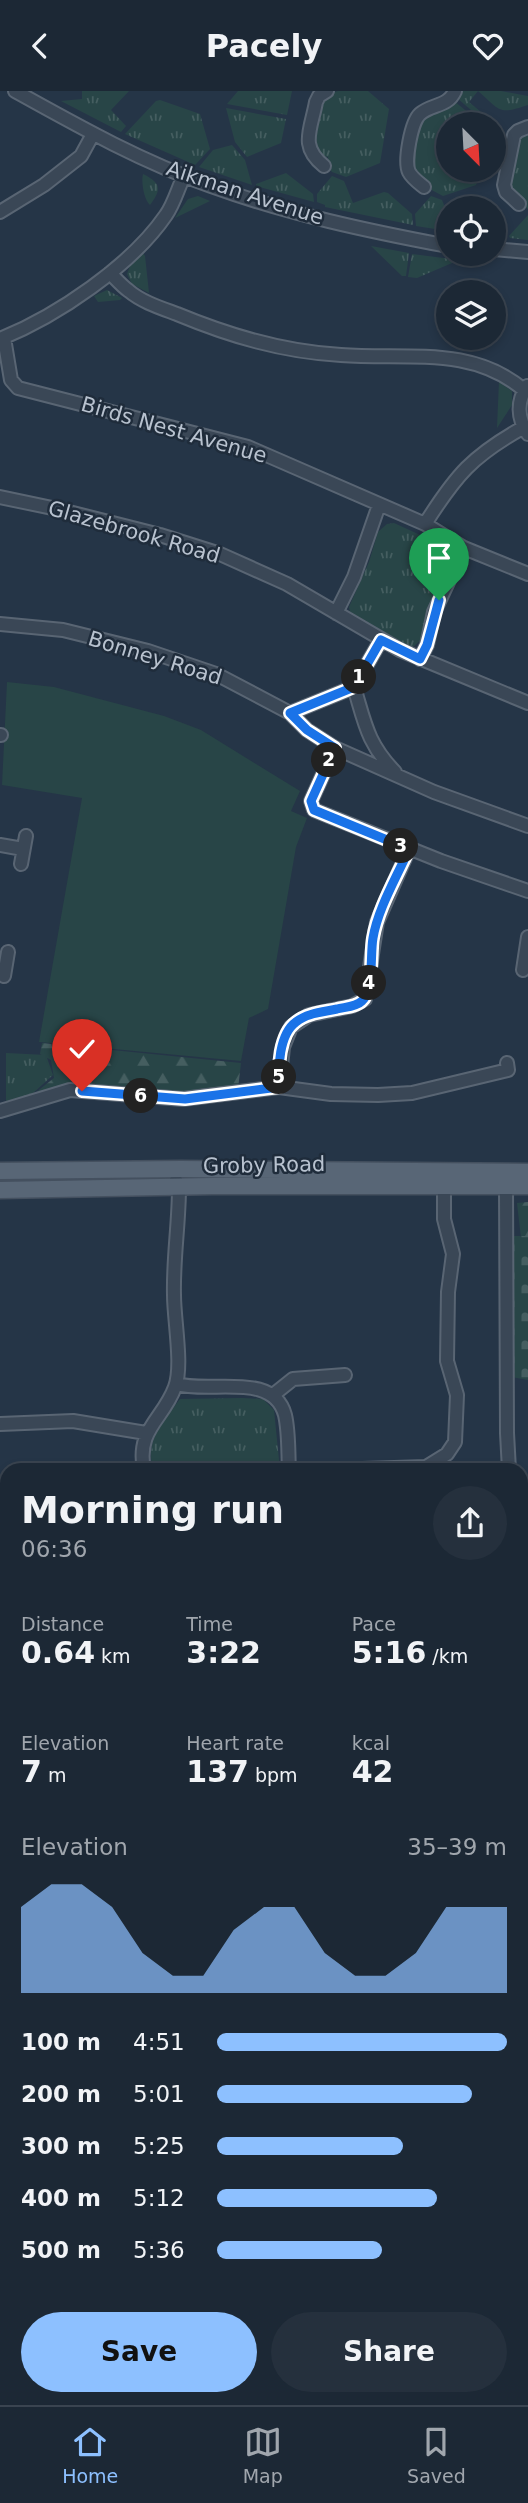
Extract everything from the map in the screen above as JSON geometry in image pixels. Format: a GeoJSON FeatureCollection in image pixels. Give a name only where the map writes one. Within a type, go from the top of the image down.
{"type":"FeatureCollection","features":[{"type":"Feature","properties":{"kind":"main road","name":"Groby Road"},"geometry":{"type":"LineString","coordinates":[[0,1171],[172,1169],[528,1172]]}},
{"type":"Feature","properties":{"kind":"main road","name":"Groby Road"},"geometry":{"type":"LineString","coordinates":[[0,1190],[528,1186]]}},
{"type":"Feature","properties":{"kind":"street","name":"Aikman Avenue"},"geometry":{"type":"LineString","coordinates":[[15,91],[93,134],[212,187],[350,227],[436,244]]}},
{"type":"Feature","properties":{"kind":"street"},"geometry":{"type":"LineString","coordinates":[[324,166],[314,158],[308,146],[318,96],[327,91]]}},
{"type":"Feature","properties":{"kind":"street"},"geometry":{"type":"LineString","coordinates":[[424,187],[410,175],[407,164],[414,123],[420,114],[445,103],[455,91]]}},
{"type":"Feature","properties":{"kind":"street"},"geometry":{"type":"LineString","coordinates":[[519,204],[506,193],[504,185],[514,135],[528,127]]}},
{"type":"Feature","properties":{"kind":"street"},"geometry":{"type":"LineString","coordinates":[[0,212],[44,185],[81,156],[93,134]]}},
{"type":"Feature","properties":{"kind":"street"},"geometry":{"type":"LineString","coordinates":[[2,339],[42,320],[85,293],[110,273],[135,250],[166,214],[184,176]]}},
{"type":"Feature","properties":{"kind":"street"},"geometry":{"type":"LineString","coordinates":[[506,251],[528,252]]}},
{"type":"Feature","properties":{"kind":"street"},"geometry":{"type":"LineString","coordinates":[[110,273],[129,292],[157,306],[251,341],[295,351],[467,360],[508,377],[526,388],[519,413],[526,431],[477,456],[450,485],[425,524]]}},
{"type":"Feature","properties":{"kind":"street","name":"Birds Nest Avenue"},"geometry":{"type":"LineString","coordinates":[[2,339],[11,380],[18,388],[248,447],[425,524],[464,548],[528,574]]}},
{"type":"Feature","properties":{"kind":"street","name":"Glazebrook Road"},"geometry":{"type":"LineString","coordinates":[[0,497],[147,531],[220,554],[287,584],[381,640],[420,659],[528,703]]}},
{"type":"Feature","properties":{"kind":"street"},"geometry":{"type":"LineString","coordinates":[[336,613],[354,577],[379,505]]}},
{"type":"Feature","properties":{"kind":"street"},"geometry":{"type":"LineString","coordinates":[[420,659],[427,645],[434,612],[464,548]]}},
{"type":"Feature","properties":{"kind":"street","name":"Bonney Road"},"geometry":{"type":"LineString","coordinates":[[0,624],[63,630],[148,651],[216,674],[290,713],[307,730],[335,748],[434,792],[528,826]]}},
{"type":"Feature","properties":{"kind":"street"},"geometry":{"type":"LineString","coordinates":[[290,713],[354,687],[381,640]]}},
{"type":"Feature","properties":{"kind":"street"},"geometry":{"type":"LineString","coordinates":[[354,687],[369,736],[380,756],[401,777]]}},
{"type":"Feature","properties":{"kind":"street"},"geometry":{"type":"LineString","coordinates":[[335,748],[311,801],[312,808],[317,813],[528,891]]}},
{"type":"Feature","properties":{"kind":"street"},"geometry":{"type":"LineString","coordinates":[[21,864],[26,836]]}},
{"type":"Feature","properties":{"kind":"street"},"geometry":{"type":"LineString","coordinates":[[0,845],[23,849]]}},
{"type":"Feature","properties":{"kind":"street"},"geometry":{"type":"LineString","coordinates":[[279,1087],[283,1047],[291,1027],[309,1015],[352,1006],[365,999],[372,939],[409,849]]}},
{"type":"Feature","properties":{"kind":"street"},"geometry":{"type":"LineString","coordinates":[[523,969],[528,937]]}},
{"type":"Feature","properties":{"kind":"street"},"geometry":{"type":"LineString","coordinates":[[4,976],[8,950]]}},
{"type":"Feature","properties":{"kind":"street"},"geometry":{"type":"LineString","coordinates":[[0,1111],[70,1090],[185,1099],[279,1087],[331,1094],[412,1093],[508,1070],[507,1063]]}},
{"type":"Feature","properties":{"kind":"street"},"geometry":{"type":"LineString","coordinates":[[143,1463],[146,1433],[164,1408],[176,1384],[174,1296],[179,1187],[172,1169]]}},
{"type":"Feature","properties":{"kind":"street"},"geometry":{"type":"LineString","coordinates":[[442,1463],[455,1442],[457,1395],[447,1361],[448,1292],[453,1254],[444,1219],[444,1185]]}},
{"type":"Feature","properties":{"kind":"street"},"geometry":{"type":"LineString","coordinates":[[506,1186],[509,1463]]}},
{"type":"Feature","properties":{"kind":"street"},"geometry":{"type":"LineString","coordinates":[[273,1395],[293,1379],[345,1375]]}},
{"type":"Feature","properties":{"kind":"street"},"geometry":{"type":"LineString","coordinates":[[176,1384],[191,1388],[250,1387],[273,1395],[280,1402],[285,1416],[288,1463]]}},
{"type":"Feature","properties":{"kind":"street"},"geometry":{"type":"LineString","coordinates":[[0,1424],[73,1422],[146,1433]]}},
{"type":"Feature","properties":{"kind":"green space"},"geometry":{"type":"Polygon","coordinates":[[[82,91],[129,91],[111,110],[126,126],[121,132],[61,101],[82,99],[82,91]]]}},
{"type":"Feature","properties":{"kind":"green space"},"geometry":{"type":"Polygon","coordinates":[[[238,91],[292,91],[287,115],[227,104],[238,91]]]}},
{"type":"Feature","properties":{"kind":"green space"},"geometry":{"type":"Polygon","coordinates":[[[338,91],[368,91],[389,109],[380,163],[346,177],[332,172],[328,167],[328,157],[316,156],[312,146],[320,103],[326,95],[338,91]]]}},
{"type":"Feature","properties":{"kind":"green space"},"geometry":{"type":"Polygon","coordinates":[[[458,91],[478,91],[469,102],[481,112],[473,112],[457,98],[458,91]]]}},
{"type":"Feature","properties":{"kind":"green space"},"geometry":{"type":"Polygon","coordinates":[[[478,91],[501,91],[528,96],[528,105],[511,110],[500,109],[478,91]]]}},
{"type":"Feature","properties":{"kind":"green space"},"geometry":{"type":"Polygon","coordinates":[[[160,100],[200,114],[210,149],[195,165],[125,134],[160,100]]]}},
{"type":"Feature","properties":{"kind":"green space"},"geometry":{"type":"Polygon","coordinates":[[[454,101],[467,112],[436,112],[436,182],[477,182],[476,185],[443,196],[426,187],[426,178],[418,179],[410,163],[419,120],[454,101]]]}},
{"type":"Feature","properties":{"kind":"green space"},"geometry":{"type":"Polygon","coordinates":[[[226,108],[286,119],[281,143],[247,157],[235,142],[226,108]]]}},
{"type":"Feature","properties":{"kind":"green space"},"geometry":{"type":"Polygon","coordinates":[[[528,131],[528,209],[522,205],[522,198],[515,198],[508,192],[518,138],[528,131]]]}},
{"type":"Feature","properties":{"kind":"green space"},"geometry":{"type":"Polygon","coordinates":[[[232,145],[245,160],[252,185],[199,167],[213,150],[232,145]]]}},
{"type":"Feature","properties":{"kind":"green space"},"geometry":{"type":"Polygon","coordinates":[[[286,173],[313,194],[314,202],[256,186],[286,173]]]}},
{"type":"Feature","properties":{"kind":"green space"},"geometry":{"type":"Polygon","coordinates":[[[143,174],[158,187],[150,205],[144,191],[143,174]]]}},
{"type":"Feature","properties":{"kind":"green space"},"geometry":{"type":"Polygon","coordinates":[[[332,176],[344,181],[353,203],[388,193],[412,214],[413,225],[325,207],[317,202],[317,194],[332,176]]]}},
{"type":"Feature","properties":{"kind":"green space"},"geometry":{"type":"Polygon","coordinates":[[[198,196],[210,201],[175,218],[188,199],[198,196]]]}},
{"type":"Feature","properties":{"kind":"green space"},"geometry":{"type":"Polygon","coordinates":[[[431,196],[436,198],[436,229],[416,226],[415,214],[431,196]]]}},
{"type":"Feature","properties":{"kind":"green space"},"geometry":{"type":"Polygon","coordinates":[[[528,215],[528,240],[510,238],[509,236],[528,215]]]}},
{"type":"Feature","properties":{"kind":"green space"},"geometry":{"type":"Polygon","coordinates":[[[371,246],[409,253],[406,276],[402,276],[371,246]]]}},
{"type":"Feature","properties":{"kind":"green space"},"geometry":{"type":"Polygon","coordinates":[[[143,253],[149,293],[132,284],[127,274],[130,266],[143,253]]]}},
{"type":"Feature","properties":{"kind":"green space"},"geometry":{"type":"Polygon","coordinates":[[[412,254],[436,257],[436,266],[445,266],[417,278],[408,277],[412,254]]]}},
{"type":"Feature","properties":{"kind":"green space"},"geometry":{"type":"Polygon","coordinates":[[[107,290],[122,298],[98,302],[94,296],[107,290]]]}},
{"type":"Feature","properties":{"kind":"green space"},"geometry":{"type":"Polygon","coordinates":[[[499,382],[512,391],[512,405],[497,428],[499,382]]]}},
{"type":"Feature","properties":{"kind":"green space"},"geometry":{"type":"Polygon","coordinates":[[[394,523],[442,545],[447,549],[451,561],[433,600],[423,638],[412,648],[350,612],[349,607],[369,562],[378,532],[387,524],[394,523]]]}},
{"type":"Feature","properties":{"kind":"green space"},"geometry":{"type":"Polygon","coordinates":[[[7,682],[54,687],[164,716],[201,730],[300,791],[291,811],[307,818],[296,847],[268,1009],[249,1018],[241,1061],[39,1042],[82,798],[2,785],[7,682]]]}},
{"type":"Feature","properties":{"kind":"green space"},"geometry":{"type":"Polygon","coordinates":[[[42,1043],[241,1063],[238,1089],[218,1095],[72,1090],[21,1104],[54,1078],[51,1060],[40,1054],[42,1043]]]}},
{"type":"Feature","properties":{"kind":"green space"},"geometry":{"type":"Polygon","coordinates":[[[6,1053],[46,1055],[53,1075],[21,1104],[6,1109],[6,1053]]]}},
{"type":"Feature","properties":{"kind":"green space"},"geometry":{"type":"Polygon","coordinates":[[[528,1202],[528,1255],[523,1255],[517,1203],[528,1202]]]}},
{"type":"Feature","properties":{"kind":"green space"},"geometry":{"type":"Polygon","coordinates":[[[511,1236],[528,1236],[528,1380],[512,1377],[511,1236]]]}},
{"type":"Feature","properties":{"kind":"green space"},"geometry":{"type":"Polygon","coordinates":[[[180,1399],[263,1399],[274,1410],[279,1463],[152,1463],[151,1449],[157,1432],[180,1399]]]}},
{"type":"Feature","properties":{"kind":"route"},"geometry":{"type":"LineString","coordinates":[[82,1091],[195,1099],[236,1091],[279,1087],[283,1047],[288,1031],[297,1020],[352,1006],[365,999],[372,939],[409,849],[317,813],[312,808],[311,801],[317,784],[335,748],[307,730],[290,713],[354,687],[381,640],[420,659],[427,645],[439,600]]}}]}
